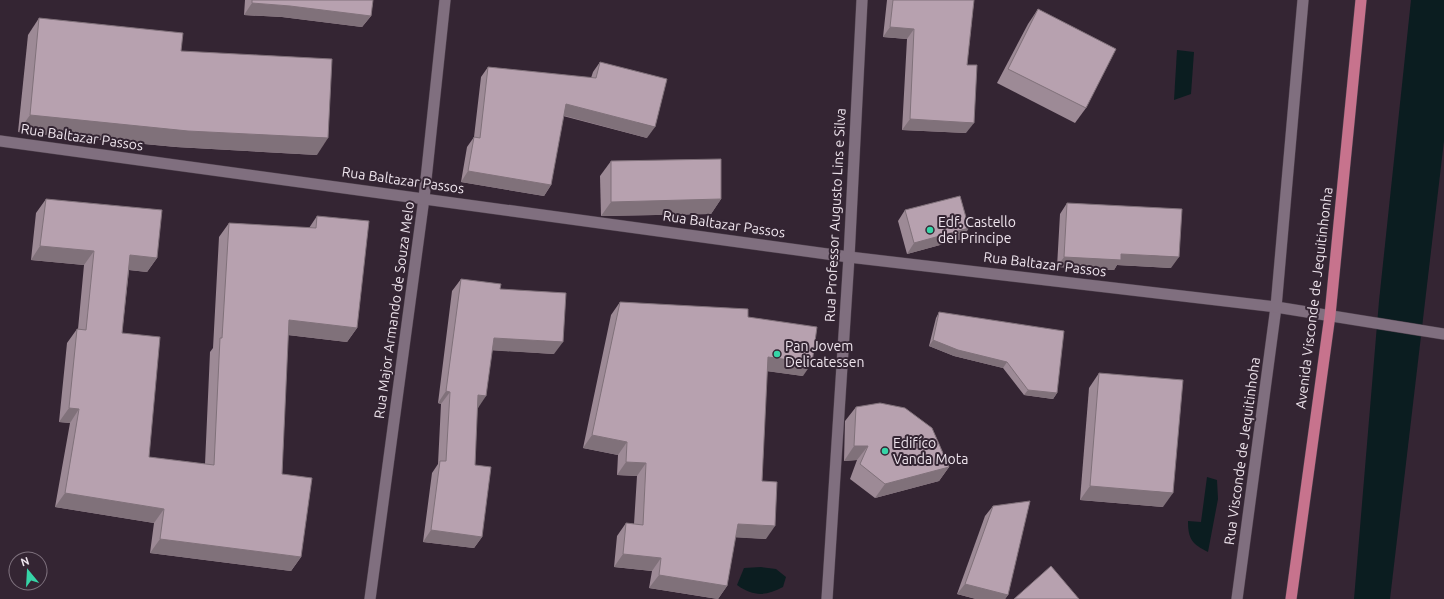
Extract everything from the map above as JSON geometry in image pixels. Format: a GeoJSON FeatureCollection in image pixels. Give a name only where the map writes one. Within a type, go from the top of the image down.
{"type":"FeatureCollection","features":[{"type":"Feature","properties":{"kind":"main road","name":"Avenida Visconde de Jequitinhonha"},"geometry":{"type":"LineString","coordinates":[[1291,599],[1330,315],[1361,0]]}},
{"type":"Feature","properties":{"kind":"street","name":"Rua Major Armando de Souza Melo"},"geometry":{"type":"LineString","coordinates":[[370,599],[424,198],[445,0]]}},
{"type":"Feature","properties":{"kind":"street","name":"Rua Professor Augusto Lins e Silva"},"geometry":{"type":"LineString","coordinates":[[827,599],[849,256],[862,0]]}},
{"type":"Feature","properties":{"kind":"street"},"geometry":{"type":"LineString","coordinates":[[1276,307],[1303,0]]}},
{"type":"Feature","properties":{"kind":"street","name":"Rua Baltazar Passos"},"geometry":{"type":"LineString","coordinates":[[0,141],[849,256],[1276,307],[1444,334]]}},
{"type":"Feature","properties":{"kind":"street","name":"Rua Visconde de Jequitinhoha"},"geometry":{"type":"LineString","coordinates":[[1237,599],[1276,307]]}},
{"type":"Feature","properties":{"kind":"shaded area"},"geometry":{"type":"Polygon","coordinates":[[[1411,0],[1444,0],[1444,141],[1390,599],[1354,599],[1379,301],[1411,0]]]}},
{"type":"Feature","properties":{"kind":"shaded area"},"geometry":{"type":"Polygon","coordinates":[[[1177,50],[1194,52],[1191,94],[1174,100],[1177,50]]]}},
{"type":"Feature","properties":{"kind":"shaded area"},"geometry":{"type":"Polygon","coordinates":[[[1207,477],[1217,480],[1218,499],[1208,552],[1198,546],[1190,537],[1188,521],[1201,522],[1207,477]]]}},
{"type":"Feature","properties":{"kind":"shaded area"},"geometry":{"type":"Polygon","coordinates":[[[761,567],[776,569],[786,577],[783,587],[771,592],[760,594],[749,592],[737,585],[744,568],[761,567]]]}},
{"type":"Feature","properties":{"kind":"building"},"geometry":{"type":"Polygon","coordinates":[[[252,0],[373,0],[371,16],[252,3],[252,0]]]}},
{"type":"Feature","properties":{"kind":"building"},"geometry":{"type":"Polygon","coordinates":[[[893,0],[974,0],[967,65],[977,65],[974,123],[910,119],[914,29],[890,27],[893,0]]]}},
{"type":"Feature","properties":{"kind":"building"},"geometry":{"type":"Polygon","coordinates":[[[1038,9],[1116,49],[1086,108],[1008,69],[1038,9]]]}},
{"type":"Feature","properties":{"kind":"building"},"geometry":{"type":"Polygon","coordinates":[[[39,18],[183,33],[181,51],[332,59],[328,138],[188,131],[30,115],[39,18]]]}},
{"type":"Feature","properties":{"kind":"building"},"geometry":{"type":"Polygon","coordinates":[[[600,62],[667,79],[655,127],[566,104],[551,185],[468,171],[474,137],[480,138],[488,67],[596,78],[600,62]]]}},
{"type":"Feature","properties":{"kind":"building"},"geometry":{"type":"Polygon","coordinates":[[[721,159],[721,199],[611,202],[611,161],[721,159]]]}},
{"type":"Feature","properties":{"kind":"building","name":"Edf. Castello dei Principe"},"geometry":{"type":"Polygon","coordinates":[[[960,196],[969,228],[914,243],[905,210],[960,196]]]}},
{"type":"Feature","properties":{"kind":"building"},"geometry":{"type":"Polygon","coordinates":[[[46,199],[162,210],[157,258],[130,255],[122,333],[160,337],[149,457],[214,465],[220,338],[222,338],[229,223],[316,228],[317,216],[369,221],[357,328],[289,320],[282,474],[312,478],[301,557],[160,539],[164,509],[65,493],[79,409],[69,408],[77,329],[86,330],[94,251],[40,246],[46,199]]]}},
{"type":"Feature","properties":{"kind":"building"},"geometry":{"type":"Polygon","coordinates":[[[1067,203],[1182,209],[1179,257],[1121,254],[1121,260],[1064,257],[1067,203]]]}},
{"type":"Feature","properties":{"kind":"building"},"geometry":{"type":"Polygon","coordinates":[[[461,279],[501,284],[500,289],[566,293],[563,342],[494,338],[486,396],[478,395],[475,465],[491,467],[482,537],[431,530],[440,461],[446,461],[450,392],[446,391],[461,279]]]}},
{"type":"Feature","properties":{"kind":"building"},"geometry":{"type":"Polygon","coordinates":[[[620,302],[748,309],[748,317],[817,327],[812,363],[768,357],[762,481],[777,482],[775,526],[738,524],[727,586],[659,575],[661,558],[623,554],[626,523],[643,525],[646,463],[626,462],[627,442],[592,435],[620,302]]]}},
{"type":"Feature","properties":{"kind":"building"},"geometry":{"type":"Polygon","coordinates":[[[939,312],[1064,331],[1057,393],[1028,390],[1007,362],[958,350],[933,340],[939,312]]]}},
{"type":"Feature","properties":{"kind":"building"},"geometry":{"type":"Polygon","coordinates":[[[1099,373],[1183,380],[1173,493],[1090,486],[1099,373]]]}},
{"type":"Feature","properties":{"kind":"building","name":"Edifíco Vanda Mota"},"geometry":{"type":"Polygon","coordinates":[[[880,403],[905,408],[932,428],[949,467],[885,484],[860,464],[868,446],[854,446],[856,407],[880,403]]]}},
{"type":"Feature","properties":{"kind":"building"},"geometry":{"type":"Polygon","coordinates":[[[1030,501],[1008,595],[965,584],[993,506],[1030,501]]]}},
{"type":"Feature","properties":{"kind":"building"},"geometry":{"type":"Polygon","coordinates":[[[1051,566],[1079,599],[1014,599],[1051,566]]]}},
{"type":"Feature","properties":{"kind":"place","name":"Edf. Castello dei Principe"},"geometry":{"type":"Point","coordinates":[930,230]}},
{"type":"Feature","properties":{"kind":"place","name":"Pan Jovem Delicatessen"},"geometry":{"type":"Point","coordinates":[777,354]}},
{"type":"Feature","properties":{"kind":"place","name":"Edifíco Vanda Mota"},"geometry":{"type":"Point","coordinates":[885,451]}}]}
